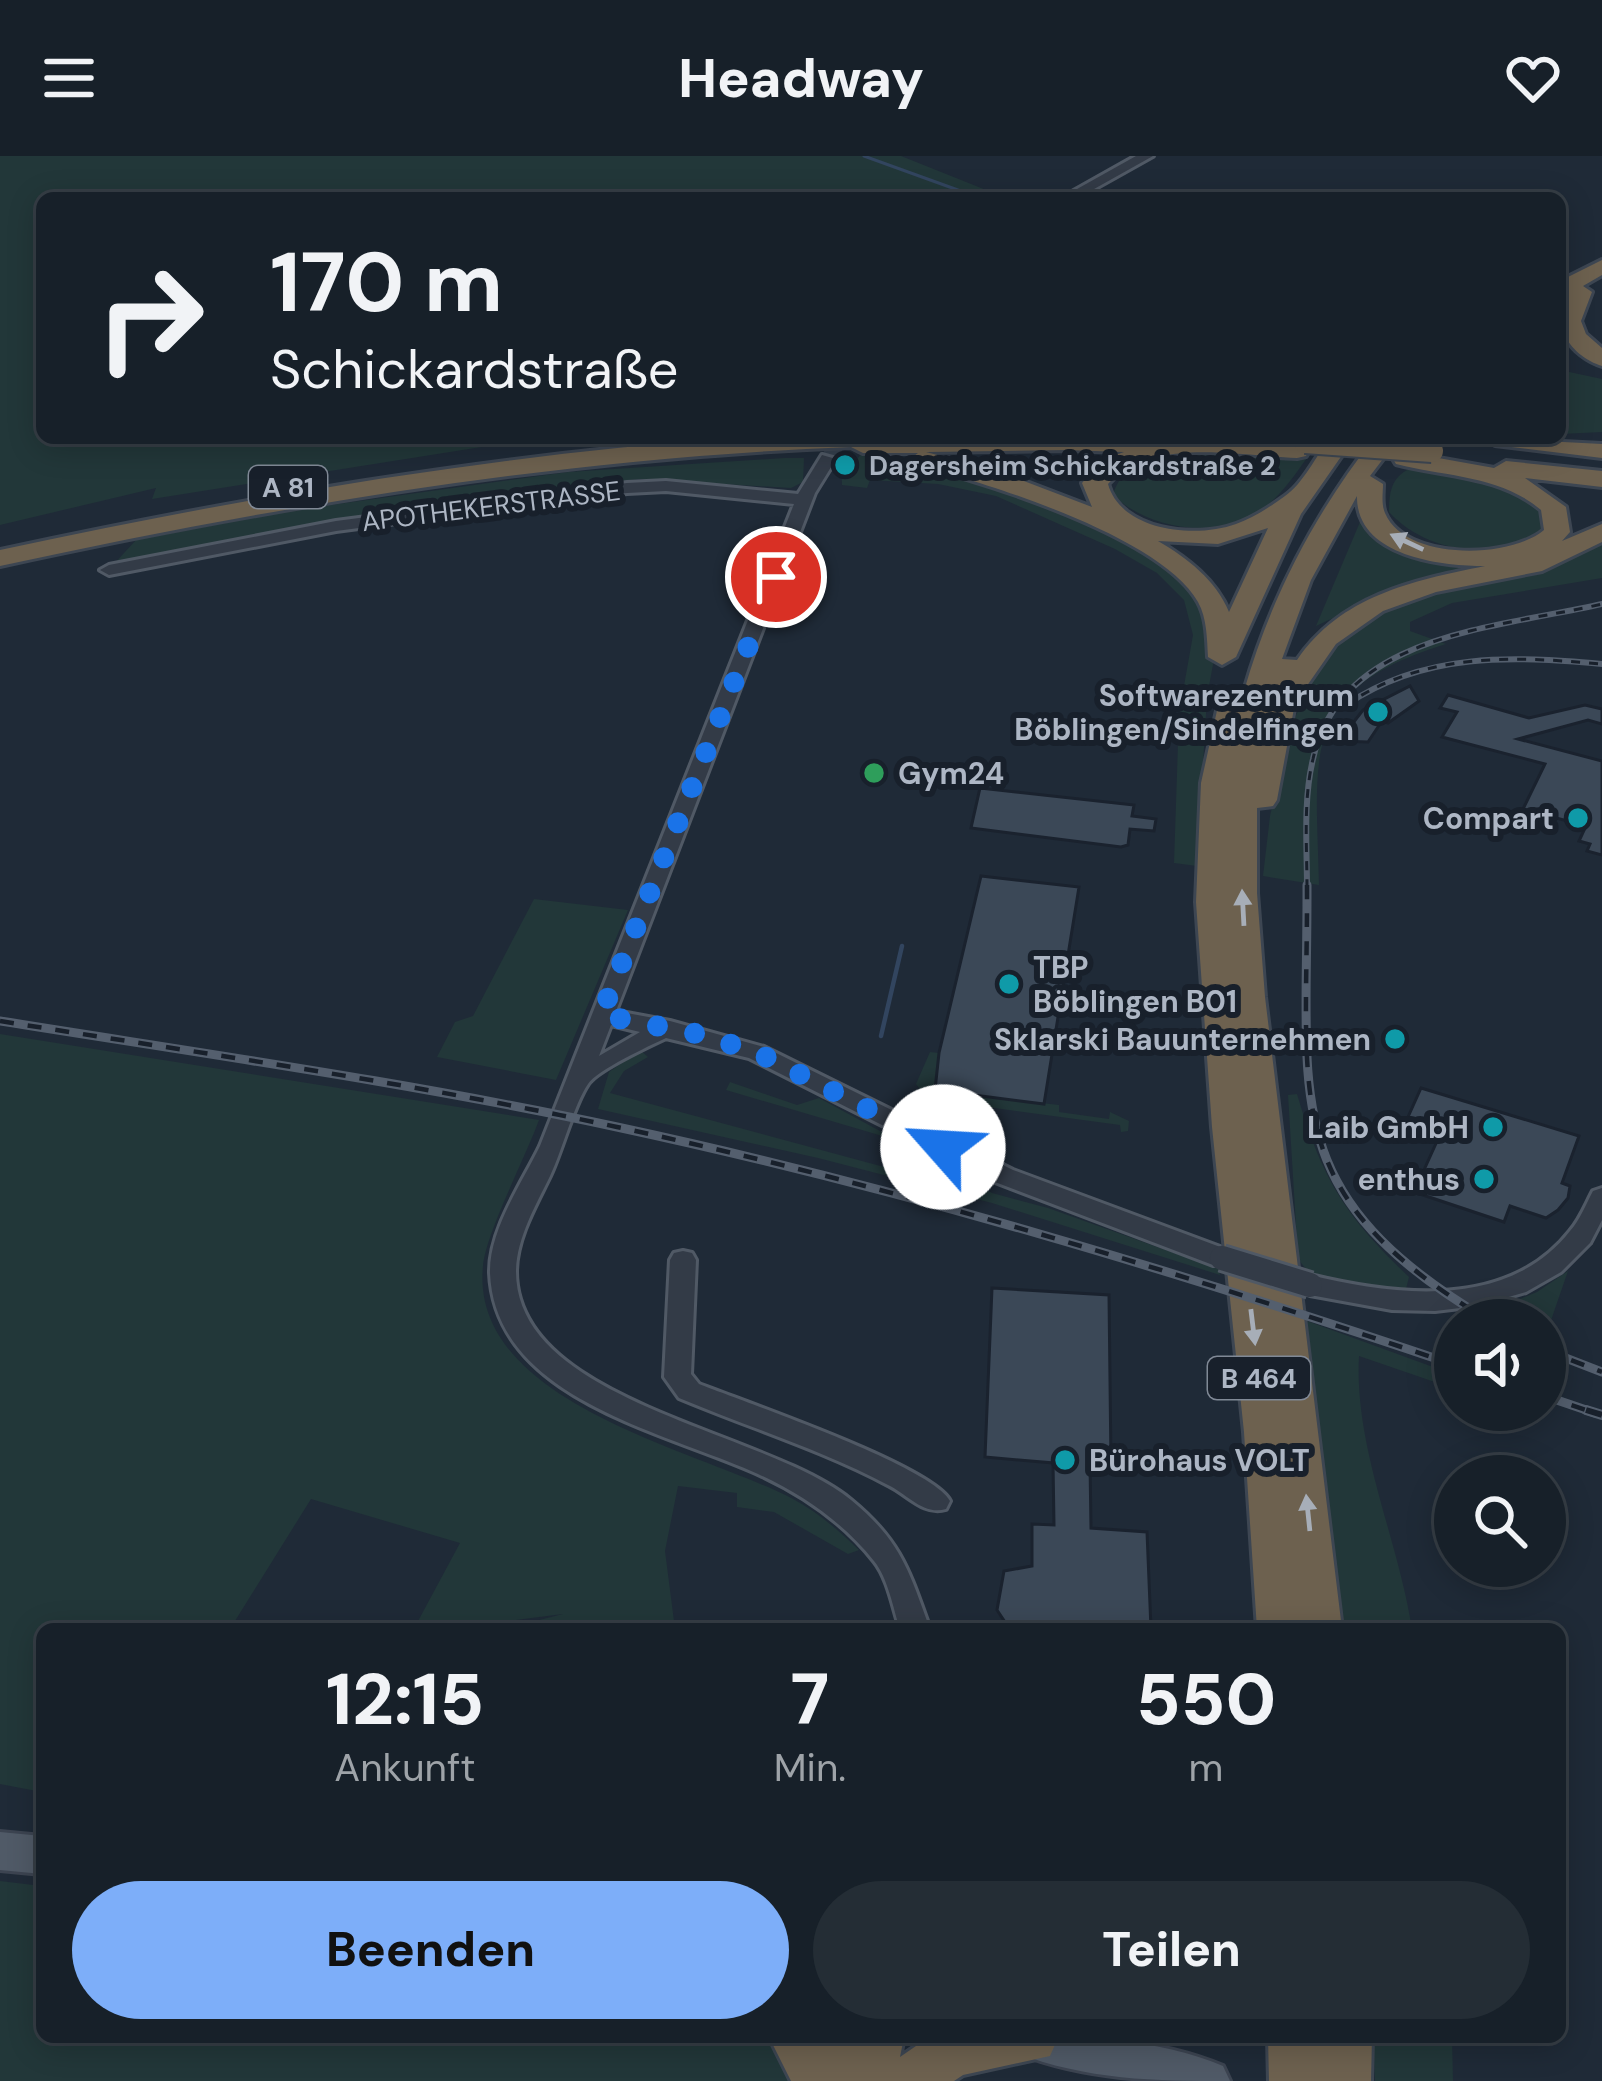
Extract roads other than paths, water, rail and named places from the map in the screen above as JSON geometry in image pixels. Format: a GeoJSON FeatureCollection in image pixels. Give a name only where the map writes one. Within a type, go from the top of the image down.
{"type":"FeatureCollection","features":[{"type":"Feature","properties":{"kind":"highway"},"geometry":{"type":"LineString","coordinates":[[1566,261],[1602,241]]}},
{"type":"Feature","properties":{"kind":"highway"},"geometry":{"type":"LineString","coordinates":[[1566,272],[1602,252]]}},
{"type":"Feature","properties":{"kind":"highway"},"geometry":{"type":"LineString","coordinates":[[1602,266],[1576,291],[1568,325],[1602,359]]}},
{"type":"Feature","properties":{"kind":"highway"},"geometry":{"type":"LineString","coordinates":[[1566,366],[1602,375]]}},
{"type":"Feature","properties":{"kind":"highway"},"geometry":{"type":"LineString","coordinates":[[1566,441],[1602,439]]}},
{"type":"Feature","properties":{"kind":"highway"},"geometry":{"type":"LineString","coordinates":[[579,446],[588,444]]}},
{"type":"Feature","properties":{"kind":"highway","name":"A 81"},"geometry":{"type":"LineString","coordinates":[[0,545],[275,489],[599,444]]}},
{"type":"Feature","properties":{"kind":"highway","name":"A 81"},"geometry":{"type":"LineString","coordinates":[[0,558],[246,507],[494,468],[762,444]]}},
{"type":"Feature","properties":{"kind":"highway"},"geometry":{"type":"LineString","coordinates":[[494,468],[571,468],[961,444]]}},
{"type":"Feature","properties":{"kind":"highway"},"geometry":{"type":"LineString","coordinates":[[1207,444],[1118,461],[1097,478],[1097,499],[1130,525],[1194,537],[1244,530],[1298,499]]}},
{"type":"Feature","properties":{"kind":"highway"},"geometry":{"type":"LineString","coordinates":[[1244,444],[1602,460]]}},
{"type":"Feature","properties":{"kind":"highway","name":"B 464"},"geometry":{"type":"LineString","coordinates":[[1228,837],[1206,746],[1222,657],[1261,565],[1298,499],[1338,444]]}},
{"type":"Feature","properties":{"kind":"highway","name":"B 464"},"geometry":{"type":"LineString","coordinates":[[1319,1623],[1228,837],[1222,742],[1260,613],[1298,531],[1359,444]]}},
{"type":"Feature","properties":{"kind":"highway"},"geometry":{"type":"LineString","coordinates":[[1548,444],[1602,451]]}},
{"type":"Feature","properties":{"kind":"highway"},"geometry":{"type":"LineString","coordinates":[[1301,446],[1411,450],[1602,470]]}},
{"type":"Feature","properties":{"kind":"highway"},"geometry":{"type":"LineString","coordinates":[[1411,450],[1602,479]]}},
{"type":"Feature","properties":{"kind":"highway"},"geometry":{"type":"LineString","coordinates":[[1370,484],[1370,512],[1379,525],[1409,545],[1437,554],[1473,559],[1516,556],[1537,550],[1557,532],[1553,507],[1529,488],[1411,450]]}},
{"type":"Feature","properties":{"kind":"highway","name":"B 464"},"geometry":{"type":"LineString","coordinates":[[1228,837],[1257,831],[1287,666],[1310,598],[1370,484],[1411,450]]}},
{"type":"Feature","properties":{"kind":"highway","name":"B 464"},"geometry":{"type":"LineString","coordinates":[[1279,1623],[1265,1432],[1216,985],[1228,837],[1282,616],[1331,515],[1411,450]]}},
{"type":"Feature","properties":{"kind":"highway"},"geometry":{"type":"LineString","coordinates":[[795,451],[888,454],[960,466],[1013,484],[1139,542],[1185,570],[1207,592],[1218,618],[1222,657]]}},
{"type":"Feature","properties":{"kind":"highway"},"geometry":{"type":"LineString","coordinates":[[1283,700],[1327,638],[1373,605],[1430,585],[1533,565],[1602,532]]}},
{"type":"Feature","properties":{"kind":"highway"},"geometry":{"type":"LineString","coordinates":[[798,2043],[819,2081]]}},
{"type":"Feature","properties":{"kind":"highway"},"geometry":{"type":"LineString","coordinates":[[829,2081],[835,2043]]}},
{"type":"Feature","properties":{"kind":"highway"},"geometry":{"type":"LineString","coordinates":[[868,2081],[877,2043]]}},
{"type":"Feature","properties":{"kind":"highway"},"geometry":{"type":"LineString","coordinates":[[909,2081],[953,2051],[998,2043]]}},
{"type":"Feature","properties":{"kind":"highway"},"geometry":{"type":"LineString","coordinates":[[1345,2081],[1346,2043]]}},
{"type":"Feature","properties":{"kind":"main road"},"geometry":{"type":"LineString","coordinates":[[0,1851],[36,1855]]}},
{"type":"Feature","properties":{"kind":"main road"},"geometry":{"type":"LineString","coordinates":[[1055,2043],[1207,2081]]}},
{"type":"Feature","properties":{"kind":"street"},"geometry":{"type":"LineString","coordinates":[[1079,192],[1146,156]]}},
{"type":"Feature","properties":{"kind":"street"},"geometry":{"type":"LineString","coordinates":[[828,459],[805,500],[507,1250],[505,1297],[514,1323],[544,1361],[594,1394],[788,1473],[832,1498],[873,1534],[898,1570],[913,1623]]}},
{"type":"Feature","properties":{"kind":"street","name":"APOTHEKERSTRASSE"},"geometry":{"type":"LineString","coordinates":[[109,570],[336,526],[627,488],[666,486],[805,500]]}},
{"type":"Feature","properties":{"kind":"street"},"geometry":{"type":"LineString","coordinates":[[601,1015],[756,1052],[1004,1176],[1222,1258],[1310,1286],[1397,1304],[1473,1298],[1518,1282],[1558,1259],[1584,1235],[1602,1197]]}},
{"type":"Feature","properties":{"kind":"street"},"geometry":{"type":"LineString","coordinates":[[577,1077],[599,1068],[627,1046],[670,1028]]}},
{"type":"Feature","properties":{"kind":"street"},"geometry":{"type":"LineString","coordinates":[[683,1260],[677,1377],[689,1391],[899,1477],[936,1501]]}},
{"type":"Feature","properties":{"kind":"waterway"},"geometry":{"type":"LineString","coordinates":[[864,156],[963,192]]}},
{"type":"Feature","properties":{"kind":"waterway"},"geometry":{"type":"LineString","coordinates":[[881,1036],[902,946]]}},
{"type":"Feature","properties":{"kind":"tunnel"},"geometry":{"type":"LineString","coordinates":[[828,459],[838,444]]}},
{"type":"Feature","properties":{"kind":"railway"},"geometry":{"type":"LineString","coordinates":[[1307,885],[1307,807],[1313,759],[1329,717],[1355,685],[1389,661],[1429,643],[1602,604]]}},
{"type":"Feature","properties":{"kind":"railway"},"geometry":{"type":"LineString","coordinates":[[1346,705],[1406,675],[1438,667],[1502,659],[1602,664]]}},
{"type":"Feature","properties":{"kind":"railway"},"geometry":{"type":"LineString","coordinates":[[1307,885],[1306,1026],[1309,1084],[1319,1136],[1338,1184],[1371,1229],[1420,1274],[1457,1299]]}},
{"type":"Feature","properties":{"kind":"railway"},"geometry":{"type":"LineString","coordinates":[[0,1021],[464,1097],[724,1151],[1040,1234],[1434,1358]]}},
{"type":"Feature","properties":{"kind":"railway"},"geometry":{"type":"LineString","coordinates":[[1566,1358],[1602,1372]]}},
{"type":"Feature","properties":{"kind":"railway"},"geometry":{"type":"LineString","coordinates":[[1566,1403],[1588,1411]]}},
{"type":"Feature","properties":{"kind":"railway"},"geometry":{"type":"LineString","coordinates":[[1588,1411],[1602,1415]]}},
{"type":"Feature","properties":{"kind":"railway"},"geometry":{"type":"LineString","coordinates":[[1588,1411],[1595,1413]]}},
{"type":"Feature","properties":{"kind":"place","name":"Dagersheim Schickardstraße 2"},"geometry":{"type":"Point","coordinates":[845,465]}},
{"type":"Feature","properties":{"kind":"place","name":"Softwarezentrum Böblingen/Sindelfingen"},"geometry":{"type":"Point","coordinates":[1378,712]}},
{"type":"Feature","properties":{"kind":"place","name":"Gym24"},"geometry":{"type":"Point","coordinates":[874,773]}},
{"type":"Feature","properties":{"kind":"place","name":"Compart"},"geometry":{"type":"Point","coordinates":[1578,818]}},
{"type":"Feature","properties":{"kind":"place","name":"TBP Böblingen B01"},"geometry":{"type":"Point","coordinates":[1009,984]}},
{"type":"Feature","properties":{"kind":"place","name":"Sklarski Bauunternehmen"},"geometry":{"type":"Point","coordinates":[1395,1039]}},
{"type":"Feature","properties":{"kind":"place","name":"Laib GmbH"},"geometry":{"type":"Point","coordinates":[1493,1127]}},
{"type":"Feature","properties":{"kind":"place","name":"enthus"},"geometry":{"type":"Point","coordinates":[1484,1179]}},
{"type":"Feature","properties":{"kind":"place","name":"Bürohaus VOLT"},"geometry":{"type":"Point","coordinates":[1065,1460]}}]}
